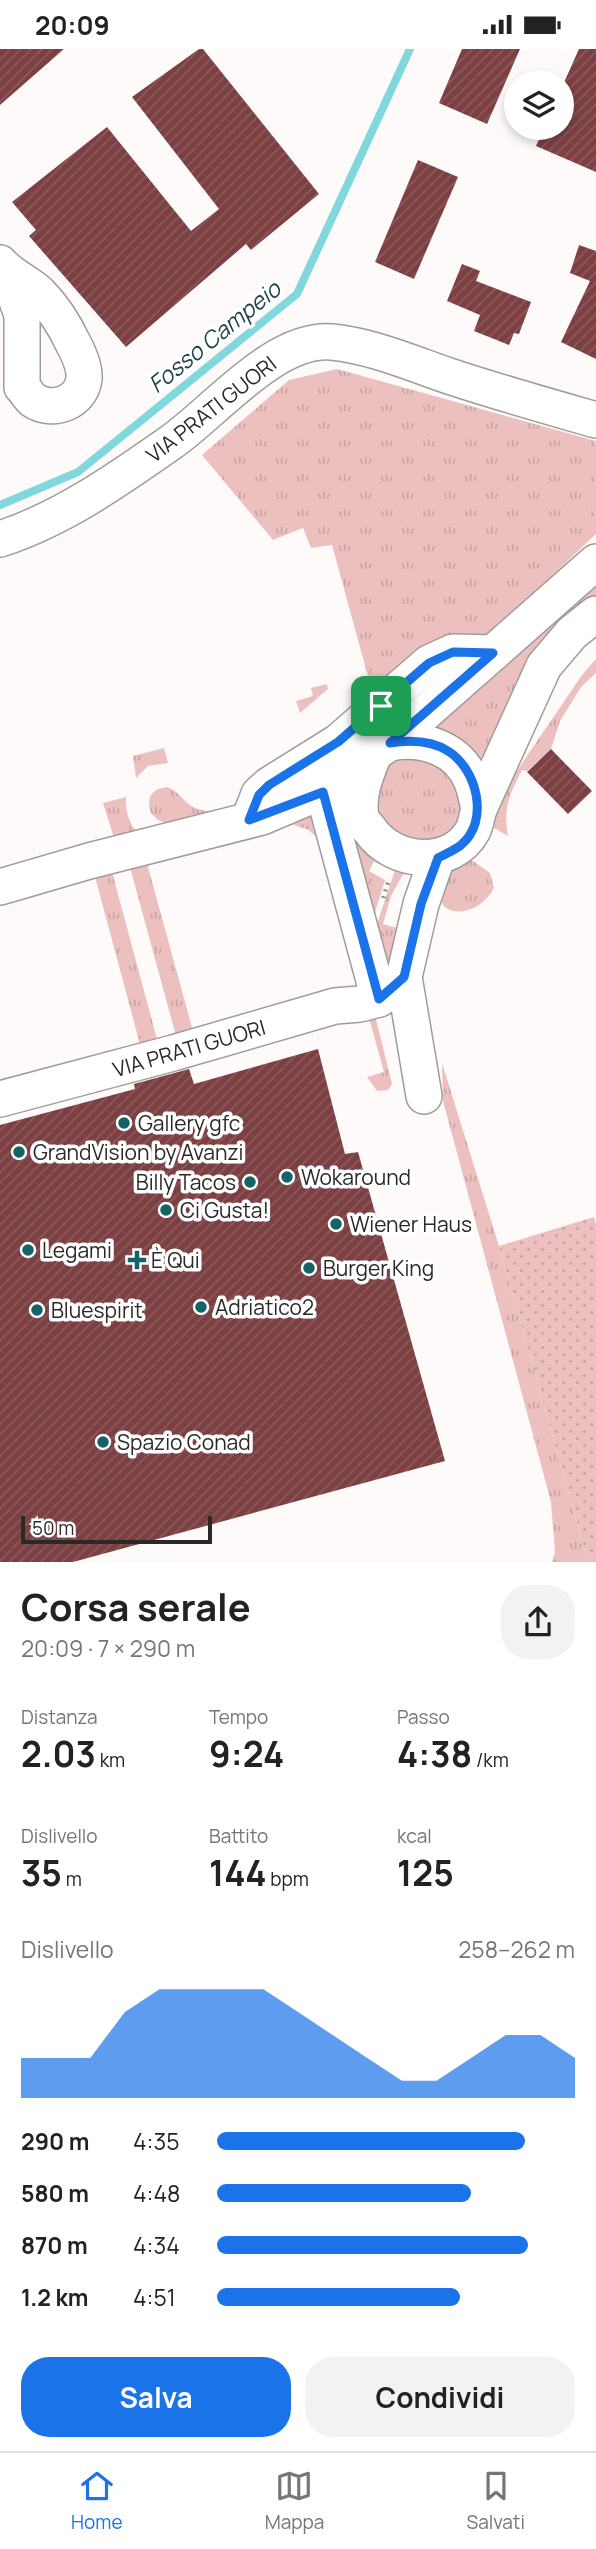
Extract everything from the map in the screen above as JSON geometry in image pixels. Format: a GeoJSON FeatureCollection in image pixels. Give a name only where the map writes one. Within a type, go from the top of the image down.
{"type":"FeatureCollection","features":[{"type":"Feature","properties":{"kind":"street","name":"VIA PRATI GUORI"},"geometry":{"type":"LineString","coordinates":[[0,539],[50,519],[116,480],[173,441],[275,357],[304,345],[331,342],[375,351],[470,383],[596,420]]}},
{"type":"Feature","properties":{"kind":"street"},"geometry":{"type":"LineString","coordinates":[[0,887],[249,820],[323,792],[382,748],[596,562]]}},
{"type":"Feature","properties":{"kind":"street"},"geometry":{"type":"LineString","coordinates":[[478,809],[472,781],[462,765],[448,751],[408,740],[382,748],[360,792],[361,819],[378,843],[395,852],[404,856],[438,858],[461,845],[474,829],[478,809],[544,666],[572,633],[596,614]]}},
{"type":"Feature","properties":{"kind":"street"},"geometry":{"type":"LineString","coordinates":[[249,820],[259,795],[269,785],[338,742],[429,663],[453,652],[493,653]]}},
{"type":"Feature","properties":{"kind":"street"},"geometry":{"type":"LineString","coordinates":[[323,792],[391,988],[424,1096]]}},
{"type":"Feature","properties":{"kind":"street"},"geometry":{"type":"LineString","coordinates":[[391,988],[438,858]]}},
{"type":"Feature","properties":{"kind":"street","name":"VIA PRATI GUORI"},"geometry":{"type":"LineString","coordinates":[[0,1099],[335,1006],[360,1004],[391,988]]}},
{"type":"Feature","properties":{"kind":"green space"},"geometry":{"type":"Polygon","coordinates":[[[337,369],[596,441],[596,534],[484,640],[355,708],[353,698],[372,691],[332,545],[311,548],[303,528],[273,540],[202,455],[289,380],[337,369]]]}},
{"type":"Feature","properties":{"kind":"green space"},"geometry":{"type":"Polygon","coordinates":[[[596,582],[596,597],[575,610],[481,770],[426,730],[596,582]]]}},
{"type":"Feature","properties":{"kind":"green space"},"geometry":{"type":"Polygon","coordinates":[[[596,659],[596,673],[581,687],[560,721],[551,749],[527,771],[522,770],[517,779],[507,809],[508,836],[489,825],[469,858],[490,873],[494,888],[477,906],[466,911],[448,909],[442,903],[440,894],[442,881],[582,675],[596,659]]]}},
{"type":"Feature","properties":{"kind":"green space"},"geometry":{"type":"Polygon","coordinates":[[[327,684],[328,689],[300,713],[296,701],[313,696],[311,688],[327,684]]]}},
{"type":"Feature","properties":{"kind":"green space"},"geometry":{"type":"Polygon","coordinates":[[[164,748],[168,763],[148,766],[136,778],[133,756],[164,748]]]}},
{"type":"Feature","properties":{"kind":"green space"},"geometry":{"type":"Polygon","coordinates":[[[423,754],[458,779],[461,803],[457,820],[448,833],[435,842],[421,845],[380,828],[374,784],[381,770],[387,765],[423,754]]]}},
{"type":"Feature","properties":{"kind":"green space"},"geometry":{"type":"Polygon","coordinates":[[[167,787],[195,808],[206,811],[225,810],[170,825],[158,820],[151,813],[149,803],[154,792],[167,787]]]}},
{"type":"Feature","properties":{"kind":"green space"},"geometry":{"type":"Polygon","coordinates":[[[126,797],[128,817],[138,834],[115,841],[103,803],[126,797]]]}},
{"type":"Feature","properties":{"kind":"green space"},"geometry":{"type":"Polygon","coordinates":[[[313,816],[319,840],[309,830],[282,821],[313,816]]]}},
{"type":"Feature","properties":{"kind":"green space"},"geometry":{"type":"Polygon","coordinates":[[[347,820],[376,857],[369,871],[385,880],[373,919],[347,820]]]}},
{"type":"Feature","properties":{"kind":"green space"},"geometry":{"type":"Polygon","coordinates":[[[145,856],[193,1031],[176,1036],[128,860],[145,856]]]}},
{"type":"Feature","properties":{"kind":"green space"},"geometry":{"type":"Polygon","coordinates":[[[396,867],[405,871],[391,896],[383,924],[404,930],[391,975],[377,924],[396,867]]]}},
{"type":"Feature","properties":{"kind":"green space"},"geometry":{"type":"Polygon","coordinates":[[[111,868],[158,1043],[141,1048],[94,873],[111,868]]]}},
{"type":"Feature","properties":{"kind":"green space"},"geometry":{"type":"Polygon","coordinates":[[[374,1011],[392,1084],[388,1090],[377,1091],[367,1077],[384,1072],[368,1014],[374,1011]]]}},
{"type":"Feature","properties":{"kind":"green space"},"geometry":{"type":"Polygon","coordinates":[[[442,1063],[499,1246],[588,1562],[552,1562],[555,1552],[551,1502],[443,1101],[442,1063]]]}},
{"type":"Feature","properties":{"kind":"green space"},"geometry":{"type":"Polygon","coordinates":[[[594,1217],[596,1562],[588,1562],[499,1246],[594,1217]]]}},
{"type":"Feature","properties":{"kind":"building"},"geometry":{"type":"Polygon","coordinates":[[[0,49],[64,49],[0,105],[0,49]]]}},
{"type":"Feature","properties":{"kind":"building"},"geometry":{"type":"Polygon","coordinates":[[[199,49],[203,49],[319,194],[251,250],[246,244],[126,347],[29,236],[36,230],[12,202],[107,127],[191,231],[219,209],[132,97],[199,49]]]}},
{"type":"Feature","properties":{"kind":"building"},"geometry":{"type":"Polygon","coordinates":[[[462,49],[520,49],[511,70],[504,70],[504,85],[487,124],[439,103],[462,49]]]}},
{"type":"Feature","properties":{"kind":"building"},"geometry":{"type":"Polygon","coordinates":[[[579,49],[596,49],[596,172],[536,146],[539,140],[574,140],[574,70],[570,70],[579,49]]]}},
{"type":"Feature","properties":{"kind":"building"},"geometry":{"type":"Polygon","coordinates":[[[418,160],[458,177],[414,279],[375,262],[418,160]]]}},
{"type":"Feature","properties":{"kind":"building"},"geometry":{"type":"Polygon","coordinates":[[[579,245],[596,251],[596,359],[561,342],[590,281],[570,273],[579,245]]]}},
{"type":"Feature","properties":{"kind":"building"},"geometry":{"type":"Polygon","coordinates":[[[462,264],[480,271],[476,281],[531,302],[519,334],[514,333],[509,345],[474,331],[480,315],[447,301],[462,264]]]}},
{"type":"Feature","properties":{"kind":"building"},"geometry":{"type":"Polygon","coordinates":[[[551,749],[592,791],[568,814],[527,772],[551,749]]]}},
{"type":"Feature","properties":{"kind":"building","name":"Adriatico2"},"geometry":{"type":"Polygon","coordinates":[[[318,1049],[345,1154],[358,1152],[445,1461],[73,1562],[0,1562],[0,1125],[135,1089],[134,1084],[189,1069],[194,1084],[318,1049]]]}},
{"type":"Feature","properties":{"kind":"waterway","name":"Fosso Campeio"},"geometry":{"type":"LineString","coordinates":[[0,505],[78,472],[297,294],[410,49]]}},
{"type":"Feature","properties":{"kind":"place","name":"Gallery gfc"},"geometry":{"type":"Point","coordinates":[124,1123]}},
{"type":"Feature","properties":{"kind":"place","name":"GrandVision by Avanzi"},"geometry":{"type":"Point","coordinates":[19,1152]}},
{"type":"Feature","properties":{"kind":"place","name":"Wokaround"},"geometry":{"type":"Point","coordinates":[287,1177]}},
{"type":"Feature","properties":{"kind":"place","name":"Billy Tacos"},"geometry":{"type":"Point","coordinates":[250,1182]}},
{"type":"Feature","properties":{"kind":"place","name":"Ci Gusta!"},"geometry":{"type":"Point","coordinates":[166,1210]}},
{"type":"Feature","properties":{"kind":"place","name":"Wiener Haus"},"geometry":{"type":"Point","coordinates":[336,1224]}},
{"type":"Feature","properties":{"kind":"place","name":"Legami"},"geometry":{"type":"Point","coordinates":[28,1250]}},
{"type":"Feature","properties":{"kind":"place","name":"È Qui"},"geometry":{"type":"Point","coordinates":[137,1260]}},
{"type":"Feature","properties":{"kind":"place","name":"Burger King"},"geometry":{"type":"Point","coordinates":[309,1268]}},
{"type":"Feature","properties":{"kind":"place","name":"Adriatico2"},"geometry":{"type":"Point","coordinates":[201,1307]}},
{"type":"Feature","properties":{"kind":"place","name":"Bluespirit"},"geometry":{"type":"Point","coordinates":[37,1310]}},
{"type":"Feature","properties":{"kind":"place","name":"Spazio Conad"},"geometry":{"type":"Point","coordinates":[103,1442]}},
{"type":"Feature","properties":{"kind":"route"},"geometry":{"type":"LineString","coordinates":[[453,652],[493,653],[390,743],[408,740],[427,743],[448,751],[462,765],[472,781],[478,809],[474,829],[461,845],[438,858],[421,904],[404,977],[379,999],[323,792],[249,820],[259,795],[269,785],[338,742],[381,706],[429,663],[453,652]]}}]}
